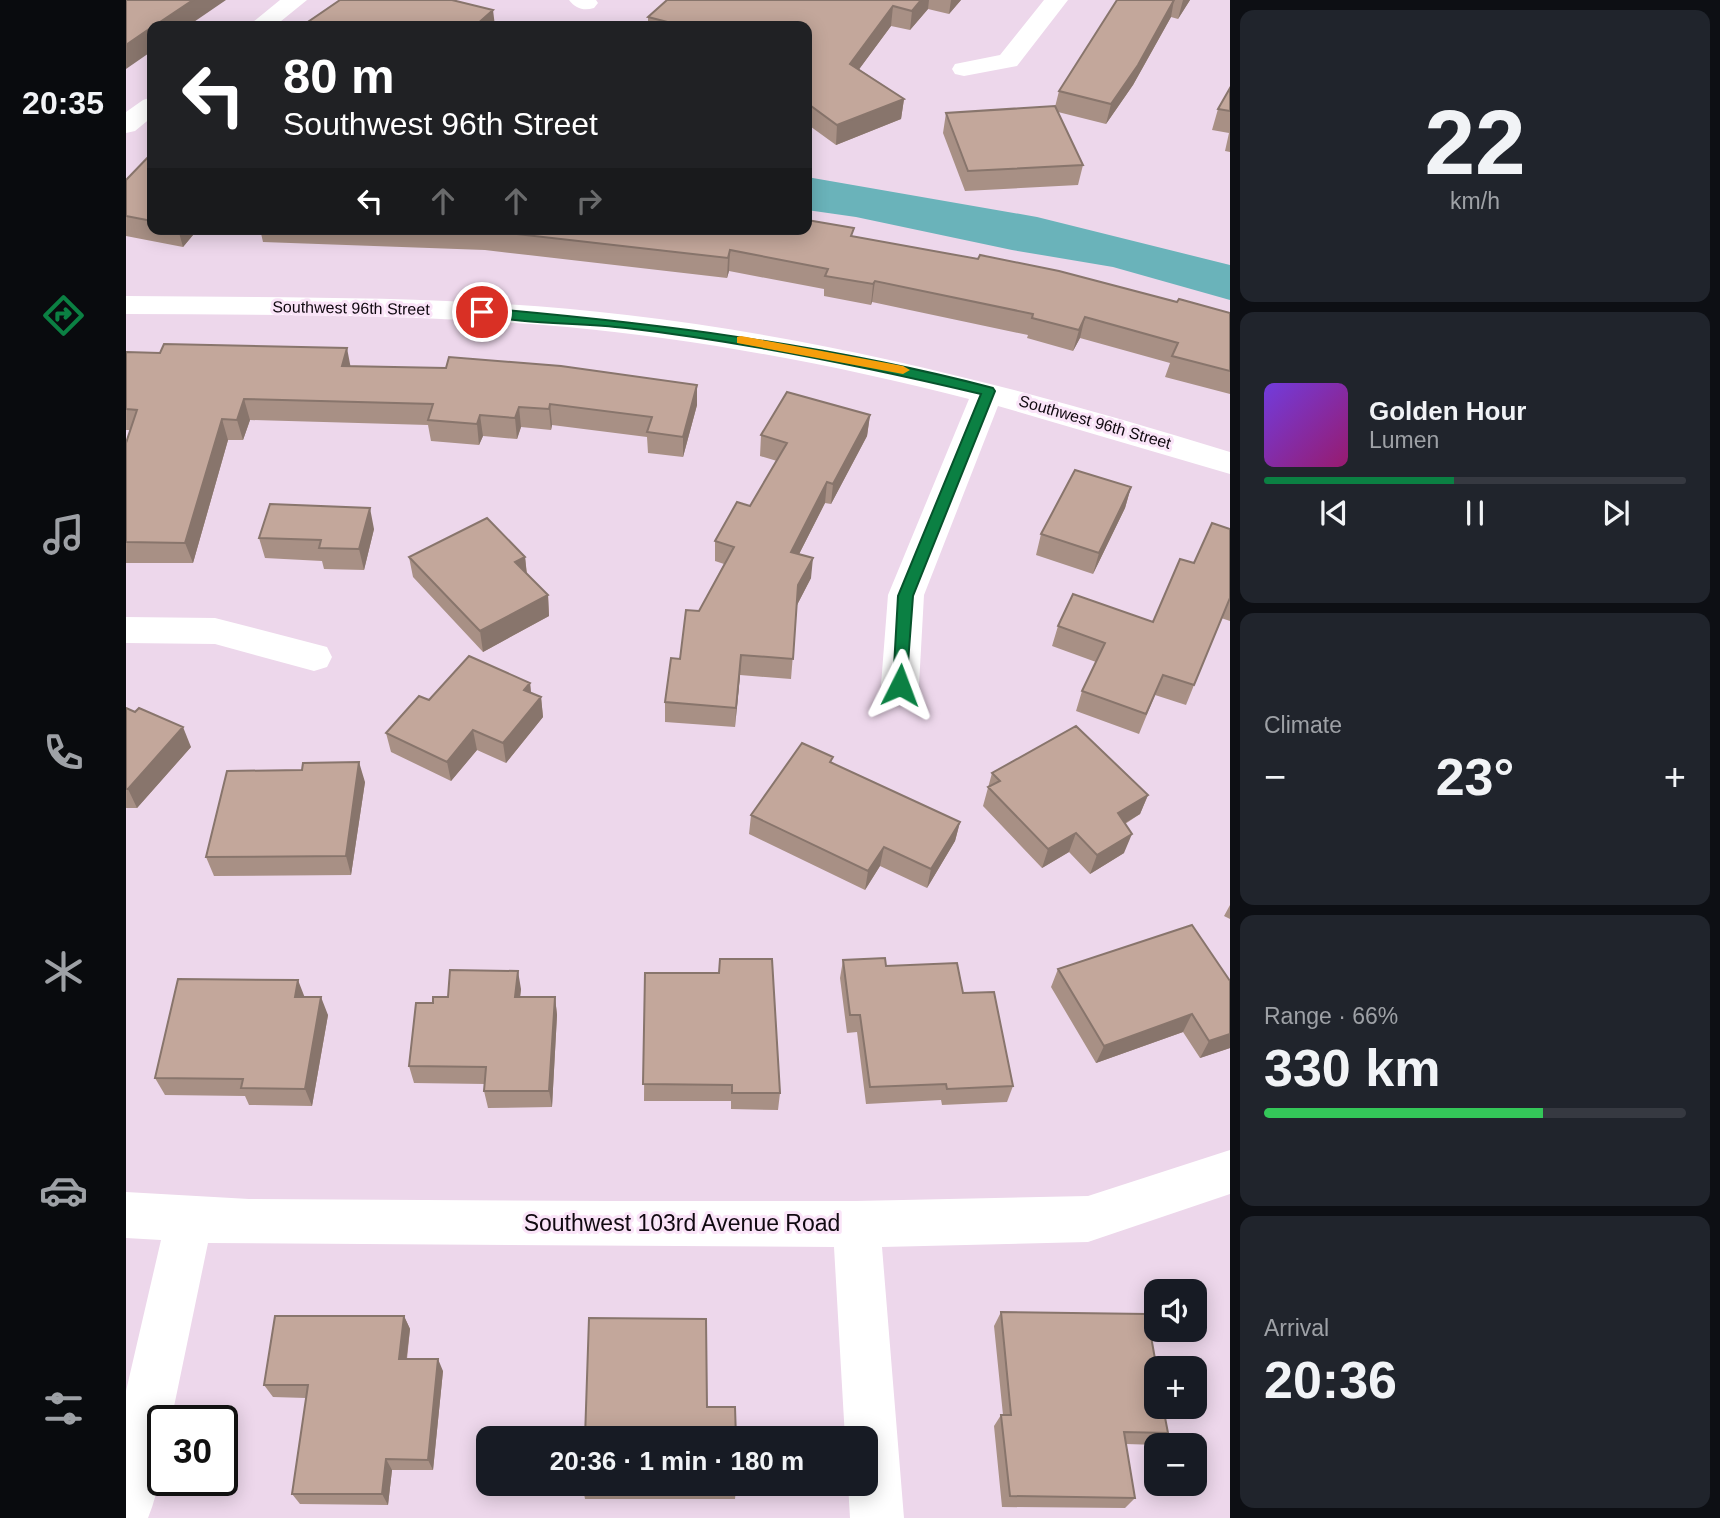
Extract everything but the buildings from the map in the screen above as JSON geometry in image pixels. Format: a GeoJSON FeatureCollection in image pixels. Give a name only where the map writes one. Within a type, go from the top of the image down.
{"type":"FeatureCollection","features":[{"type":"Feature","properties":{"kind":"street"},"geometry":{"type":"LineString","coordinates":[[267,21],[295,0]]}},
{"type":"Feature","properties":{"kind":"street"},"geometry":{"type":"LineString","coordinates":[[964,69],[1008,61],[1056,0]]}},
{"type":"Feature","properties":{"kind":"street"},"geometry":{"type":"LineString","coordinates":[[126,125],[147,109]]}},
{"type":"Feature","properties":{"kind":"street","name":"Southwest 96th Street"},"geometry":{"type":"LineString","coordinates":[[126,305],[396,309],[589,320],[828,355],[988,391],[1230,463]]}},
{"type":"Feature","properties":{"kind":"street"},"geometry":{"type":"LineString","coordinates":[[900,685],[905,596],[988,391]]}},
{"type":"Feature","properties":{"kind":"street"},"geometry":{"type":"LineString","coordinates":[[126,630],[215,631],[314,657]]}},
{"type":"Feature","properties":{"kind":"street","name":"Southwest 103rd Avenue Road"},"geometry":{"type":"LineString","coordinates":[[126,1215],[189,1220],[856,1224],[1088,1219],[1230,1172]]}},
{"type":"Feature","properties":{"kind":"street"},"geometry":{"type":"LineString","coordinates":[[126,1507],[189,1220]]}},
{"type":"Feature","properties":{"kind":"street"},"geometry":{"type":"LineString","coordinates":[[856,1224],[877,1518]]}},
{"type":"Feature","properties":{"kind":"water"},"geometry":{"type":"Polygon","coordinates":[[[812,178],[1037,217],[1230,265],[1230,300],[1113,267],[1012,250],[856,217],[812,211],[812,178]]]}},
{"type":"Feature","properties":{"kind":"slow traffic"},"geometry":{"type":"LineString","coordinates":[[741,340],[903,370]]}},
{"type":"Feature","properties":{"kind":"route"},"geometry":{"type":"LineString","coordinates":[[482,312],[626,324],[762,343],[908,371],[988,391],[905,596],[900,685]]}}]}
